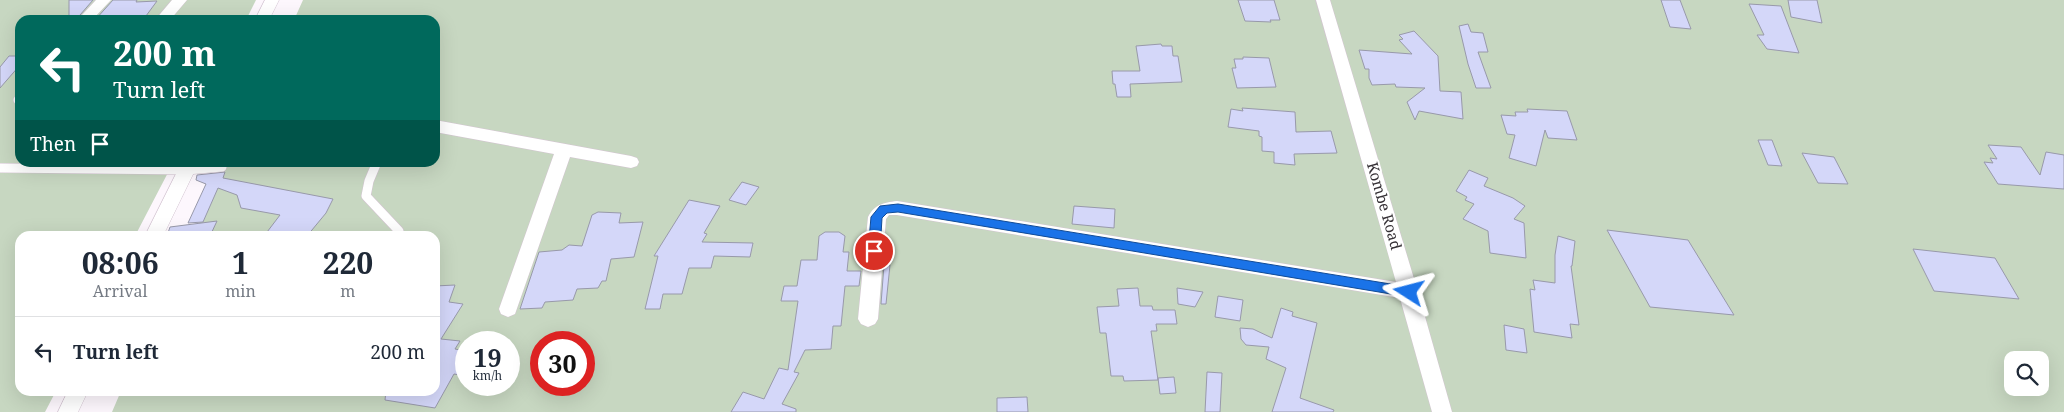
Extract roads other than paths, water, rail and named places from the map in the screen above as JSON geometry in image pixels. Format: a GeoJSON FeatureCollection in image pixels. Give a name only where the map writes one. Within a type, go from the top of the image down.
{"type":"FeatureCollection","features":[{"type":"Feature","properties":{"kind":"street"},"geometry":{"type":"LineString","coordinates":[[89,15],[104,0]]}},
{"type":"Feature","properties":{"kind":"street"},"geometry":{"type":"LineString","coordinates":[[166,15],[180,0]]}},
{"type":"Feature","properties":{"kind":"street"},"geometry":{"type":"LineString","coordinates":[[264,15],[272,0]]}},
{"type":"Feature","properties":{"kind":"street","name":"Kombe Road"},"geometry":{"type":"LineString","coordinates":[[1323,0],[1409,292],[1442,412]]}},
{"type":"Feature","properties":{"kind":"street"},"geometry":{"type":"LineString","coordinates":[[440,127],[631,162]]}},
{"type":"Feature","properties":{"kind":"street"},"geometry":{"type":"LineString","coordinates":[[508,309],[564,149]]}},
{"type":"Feature","properties":{"kind":"street"},"geometry":{"type":"LineString","coordinates":[[156,231],[188,167]]}},
{"type":"Feature","properties":{"kind":"street"},"geometry":{"type":"LineString","coordinates":[[868,319],[877,217],[884,209],[898,208],[1409,292]]}},
{"type":"Feature","properties":{"kind":"street"},"geometry":{"type":"LineString","coordinates":[[68,412],[76,396]]}},
{"type":"Feature","properties":{"kind":"lane"},"geometry":{"type":"LineString","coordinates":[[0,168],[94,167]]}},
{"type":"Feature","properties":{"kind":"lane"},"geometry":{"type":"LineString","coordinates":[[374,167],[366,196],[399,231]]}}]}
